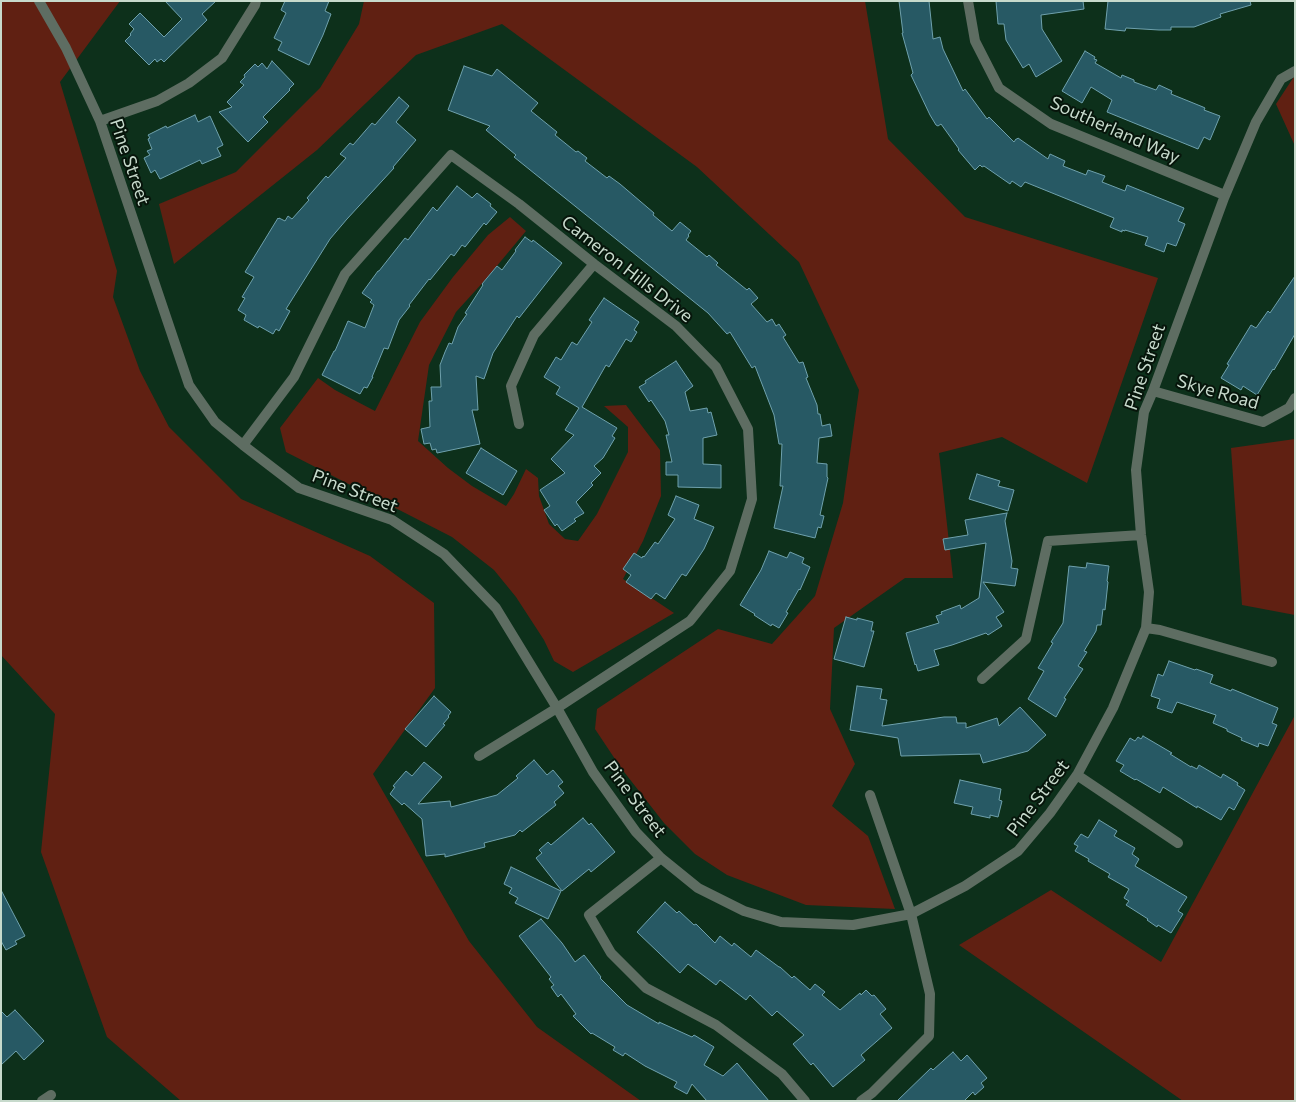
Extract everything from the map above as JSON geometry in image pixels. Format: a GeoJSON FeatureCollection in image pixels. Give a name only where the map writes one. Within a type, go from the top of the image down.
{"type":"FeatureCollection","features":[{"type":"Feature","properties":{"kind":"street","name":"Pine Street"},"geometry":{"type":"LineString","coordinates":[[39,1],[66,48],[100,121],[189,385],[215,422],[243,446],[299,488],[392,520],[444,554],[496,608],[557,708],[593,772],[636,832],[661,858],[698,888],[744,912],[782,922],[853,925],[911,914],[965,886],[1018,851],[1050,813],[1077,775],[1114,708],[1146,628],[1149,592],[1141,535],[1136,470],[1144,412],[1224,198],[1256,122],[1281,79],[1295,71]]}},
{"type":"Feature","properties":{"kind":"street"},"geometry":{"type":"LineString","coordinates":[[100,121],[157,101],[189,83],[216,63],[222,58],[256,1]]}},
{"type":"Feature","properties":{"kind":"street","name":"Southerland Way"},"geometry":{"type":"LineString","coordinates":[[968,1],[975,41],[998,88],[1052,124],[1222,194],[1224,198]]}},
{"type":"Feature","properties":{"kind":"street","name":"Cameron Hills Drive"},"geometry":{"type":"LineString","coordinates":[[243,446],[294,377],[345,274],[451,155],[520,204],[594,264],[676,326],[716,367],[748,429],[752,499],[730,572],[690,621],[557,708],[479,756]]}},
{"type":"Feature","properties":{"kind":"street"},"geometry":{"type":"LineString","coordinates":[[519,424],[511,386],[534,335],[594,264]]}},
{"type":"Feature","properties":{"kind":"street","name":"Skye Road"},"geometry":{"type":"LineString","coordinates":[[1153,391],[1263,422],[1289,408],[1295,398]]}},
{"type":"Feature","properties":{"kind":"street"},"geometry":{"type":"LineString","coordinates":[[982,679],[1026,638],[1048,541],[1141,535]]}},
{"type":"Feature","properties":{"kind":"street"},"geometry":{"type":"LineString","coordinates":[[1146,628],[1160,630],[1272,662]]}},
{"type":"Feature","properties":{"kind":"street"},"geometry":{"type":"LineString","coordinates":[[1077,775],[1178,843]]}},
{"type":"Feature","properties":{"kind":"street"},"geometry":{"type":"LineString","coordinates":[[861,1101],[872,1093],[929,1036],[930,994],[911,914],[870,795]]}},
{"type":"Feature","properties":{"kind":"street"},"geometry":{"type":"LineString","coordinates":[[661,858],[589,915],[611,953],[646,988],[716,1025],[782,1074],[805,1101]]}},
{"type":"Feature","properties":{"kind":"shaded area"},"geometry":{"type":"Polygon","coordinates":[[[1,1],[120,1],[60,82],[117,271],[113,297],[140,371],[169,427],[241,499],[370,556],[434,603],[435,688],[373,774],[469,941],[537,1027],[641,1101],[181,1101],[107,1037],[41,852],[55,714],[1,655],[1,1]]]}},
{"type":"Feature","properties":{"kind":"shaded area"},"geometry":{"type":"Polygon","coordinates":[[[364,1],[865,1],[888,139],[965,217],[1158,278],[1087,483],[1002,437],[939,453],[953,578],[905,578],[834,628],[830,709],[855,764],[832,806],[868,836],[895,909],[806,905],[727,875],[695,854],[664,823],[621,768],[595,729],[597,709],[718,629],[772,644],[815,596],[843,503],[859,390],[799,262],[697,167],[502,24],[416,55],[317,150],[174,264],[159,204],[236,172],[320,88],[359,24],[364,1]]]}},
{"type":"Feature","properties":{"kind":"shaded area"},"geometry":{"type":"Polygon","coordinates":[[[1295,75],[1295,146],[1276,104],[1295,75]]]}},
{"type":"Feature","properties":{"kind":"shaded area"},"geometry":{"type":"Polygon","coordinates":[[[510,217],[526,231],[456,312],[429,365],[418,441],[448,468],[472,486],[506,506],[526,469],[538,478],[539,496],[549,524],[565,539],[578,541],[597,514],[628,452],[628,427],[604,406],[626,405],[660,450],[661,496],[643,541],[623,579],[674,613],[573,672],[554,661],[544,640],[516,597],[494,570],[452,537],[286,452],[280,428],[318,378],[335,390],[375,411],[420,322],[453,277],[488,235],[510,217]]]}},
{"type":"Feature","properties":{"kind":"shaded area"},"geometry":{"type":"Polygon","coordinates":[[[1295,439],[1295,615],[1242,605],[1231,448],[1295,439]]]}},
{"type":"Feature","properties":{"kind":"shaded area"},"geometry":{"type":"Polygon","coordinates":[[[1295,715],[1295,1101],[1183,1101],[959,945],[1051,890],[1161,962],[1295,715]]]}},
{"type":"Feature","properties":{"kind":"building"},"geometry":{"type":"Polygon","coordinates":[[[165,1],[216,1],[202,14],[207,20],[164,62],[161,59],[157,62],[155,59],[149,65],[125,41],[134,29],[129,24],[140,13],[164,37],[182,19],[165,1]]]}},
{"type":"Feature","properties":{"kind":"building"},"geometry":{"type":"Polygon","coordinates":[[[285,1],[329,1],[325,11],[331,14],[309,65],[278,50],[282,42],[274,38],[286,13],[281,10],[285,1]]]}},
{"type":"Feature","properties":{"kind":"building"},"geometry":{"type":"Polygon","coordinates":[[[899,1],[929,1],[933,39],[940,37],[943,49],[963,91],[965,89],[987,119],[989,117],[1014,142],[1018,138],[1048,159],[1050,154],[1065,161],[1063,166],[1086,175],[1088,170],[1105,176],[1102,182],[1125,191],[1127,185],[1184,208],[1178,221],[1185,224],[1176,246],[1167,243],[1164,252],[1145,245],[1148,237],[1125,230],[1122,230],[1122,232],[1110,227],[1114,218],[1025,182],[1021,187],[1012,181],[1010,184],[984,166],[980,165],[975,170],[958,150],[941,124],[936,125],[911,75],[913,73],[902,33],[899,1]]]}},
{"type":"Feature","properties":{"kind":"building"},"geometry":{"type":"Polygon","coordinates":[[[996,1],[1083,1],[1084,9],[1041,15],[1042,29],[1062,61],[1036,77],[1029,64],[1023,68],[1006,40],[1004,24],[998,24],[996,1]]]}},
{"type":"Feature","properties":{"kind":"building"},"geometry":{"type":"Polygon","coordinates":[[[1108,1],[1250,1],[1251,5],[1220,14],[1221,17],[1194,27],[1171,27],[1171,30],[1126,28],[1125,31],[1105,29],[1108,1]]]}},
{"type":"Feature","properties":{"kind":"building"},"geometry":{"type":"Polygon","coordinates":[[[1085,51],[1095,57],[1094,59],[1097,60],[1095,63],[1121,78],[1122,75],[1134,80],[1134,82],[1156,90],[1159,85],[1172,91],[1171,94],[1220,116],[1210,140],[1204,137],[1198,149],[1107,112],[1112,100],[1091,87],[1082,103],[1062,91],[1085,51]]]}},
{"type":"Feature","properties":{"kind":"building"},"geometry":{"type":"Polygon","coordinates":[[[272,61],[294,84],[263,117],[268,122],[248,142],[219,112],[232,107],[227,102],[244,85],[240,82],[255,64],[258,67],[262,63],[267,69],[272,61]]]}},
{"type":"Feature","properties":{"kind":"building"},"geometry":{"type":"Polygon","coordinates":[[[464,66],[492,76],[497,69],[538,103],[531,111],[557,132],[555,135],[576,152],[578,151],[587,158],[585,161],[607,178],[609,176],[620,184],[672,231],[680,222],[691,231],[686,240],[707,257],[709,255],[718,263],[716,265],[747,290],[749,288],[758,298],[751,304],[767,322],[772,319],[776,326],[779,324],[786,335],[783,337],[799,363],[803,362],[808,377],[806,378],[817,405],[818,414],[820,414],[822,426],[830,424],[832,436],[819,438],[817,463],[827,464],[828,478],[820,515],[824,516],[821,528],[818,527],[815,538],[774,528],[783,486],[780,486],[782,444],[779,444],[774,415],[755,366],[752,368],[730,332],[727,334],[708,313],[514,157],[516,155],[486,130],[490,126],[448,110],[464,66]]]}},
{"type":"Feature","properties":{"kind":"building"},"geometry":{"type":"Polygon","coordinates":[[[399,97],[409,106],[396,122],[416,140],[394,168],[330,239],[286,309],[290,311],[279,331],[276,329],[273,334],[244,320],[246,315],[238,310],[245,298],[242,297],[254,277],[245,272],[278,218],[285,221],[288,216],[292,219],[309,200],[307,198],[326,176],[328,178],[346,158],[340,154],[350,143],[353,145],[372,123],[375,125],[399,97]]]}},
{"type":"Feature","properties":{"kind":"building"},"geometry":{"type":"Polygon","coordinates":[[[195,115],[198,122],[210,116],[223,145],[217,148],[221,156],[202,164],[200,160],[160,179],[155,170],[151,173],[144,158],[150,155],[147,151],[152,149],[148,135],[195,115]]]}},
{"type":"Feature","properties":{"kind":"building"},"geometry":{"type":"Polygon","coordinates":[[[457,186],[472,198],[477,193],[491,204],[490,206],[497,212],[486,225],[484,223],[465,247],[462,245],[454,256],[451,254],[409,305],[399,320],[388,349],[384,348],[367,388],[364,387],[360,394],[322,375],[348,321],[365,328],[374,305],[370,302],[372,300],[362,293],[405,238],[408,240],[433,207],[437,211],[457,186]]]}},
{"type":"Feature","properties":{"kind":"building"},"geometry":{"type":"Polygon","coordinates":[[[525,237],[532,242],[533,240],[562,263],[519,318],[517,316],[493,353],[484,379],[476,376],[478,410],[472,410],[480,444],[437,453],[436,449],[432,450],[430,443],[424,444],[421,429],[430,427],[429,401],[432,401],[431,387],[441,387],[440,365],[445,352],[449,343],[452,344],[458,327],[467,314],[465,313],[482,284],[497,266],[502,270],[525,237]]]}},
{"type":"Feature","properties":{"kind":"building"},"geometry":{"type":"Polygon","coordinates":[[[1295,276],[1295,334],[1257,395],[1243,386],[1241,390],[1221,378],[1229,365],[1227,364],[1251,325],[1256,328],[1268,311],[1270,313],[1295,276]]]}},
{"type":"Feature","properties":{"kind":"building"},"geometry":{"type":"Polygon","coordinates":[[[604,298],[639,322],[634,330],[637,332],[631,342],[626,339],[609,367],[606,365],[582,407],[617,428],[612,436],[615,438],[603,458],[594,466],[601,473],[591,483],[593,485],[576,502],[584,513],[574,519],[576,521],[562,531],[557,524],[555,526],[544,510],[550,506],[540,490],[565,473],[551,459],[574,435],[565,430],[579,408],[556,394],[560,387],[544,377],[556,357],[561,360],[572,342],[577,345],[592,322],[589,320],[604,298]]]}},
{"type":"Feature","properties":{"kind":"building"},"geometry":{"type":"Polygon","coordinates":[[[676,361],[693,386],[685,392],[690,411],[707,408],[708,413],[711,412],[717,435],[703,438],[703,464],[721,465],[721,488],[678,487],[678,475],[666,475],[666,462],[672,462],[666,435],[669,435],[665,421],[651,400],[649,402],[639,387],[676,361]]]}},
{"type":"Feature","properties":{"kind":"building"},"geometry":{"type":"Polygon","coordinates":[[[481,448],[517,471],[503,495],[466,473],[481,448]]]}},
{"type":"Feature","properties":{"kind":"building"},"geometry":{"type":"Polygon","coordinates":[[[977,474],[1000,481],[998,486],[1014,490],[1008,511],[969,499],[977,474]]]}},
{"type":"Feature","properties":{"kind":"building"},"geometry":{"type":"Polygon","coordinates":[[[676,496],[699,505],[694,519],[714,527],[704,549],[686,576],[682,574],[665,599],[656,593],[651,599],[626,582],[631,575],[623,569],[634,553],[642,558],[655,542],[658,544],[675,519],[668,515],[676,496]]]}},
{"type":"Feature","properties":{"kind":"building"},"geometry":{"type":"Polygon","coordinates":[[[1007,513],[1005,521],[1012,561],[1011,568],[1018,569],[1015,586],[983,582],[1004,612],[996,617],[1002,626],[988,635],[986,633],[934,650],[939,665],[918,671],[906,633],[939,623],[936,616],[942,614],[941,612],[960,605],[961,609],[979,598],[986,543],[945,550],[943,539],[968,535],[965,520],[1007,513]]]}},
{"type":"Feature","properties":{"kind":"building"},"geometry":{"type":"Polygon","coordinates":[[[769,551],[787,558],[790,552],[804,558],[802,563],[810,567],[800,590],[786,612],[788,613],[779,628],[772,624],[771,626],[740,605],[761,570],[769,551]]]}},
{"type":"Feature","properties":{"kind":"building"},"geometry":{"type":"Polygon","coordinates":[[[1087,563],[1109,566],[1105,610],[1103,609],[1101,625],[1097,625],[1096,631],[1084,651],[1087,652],[1078,666],[1083,669],[1064,698],[1066,699],[1056,717],[1028,699],[1044,671],[1038,668],[1063,623],[1069,566],[1086,568],[1087,563]]]}},
{"type":"Feature","properties":{"kind":"building"},"geometry":{"type":"Polygon","coordinates":[[[846,617],[873,622],[871,631],[874,631],[864,667],[834,659],[846,617]]]}},
{"type":"Feature","properties":{"kind":"building"},"geometry":{"type":"Polygon","coordinates":[[[1169,661],[1213,675],[1210,683],[1231,691],[1232,689],[1278,708],[1272,723],[1277,725],[1268,746],[1259,743],[1258,747],[1241,740],[1242,738],[1213,723],[1216,715],[1177,702],[1172,713],[1157,708],[1160,699],[1151,696],[1158,674],[1163,676],[1169,661]]]}},
{"type":"Feature","properties":{"kind":"building"},"geometry":{"type":"Polygon","coordinates":[[[857,686],[882,689],[880,699],[887,700],[882,726],[956,717],[957,723],[966,723],[966,728],[997,718],[999,726],[1020,707],[1046,735],[1028,751],[983,763],[980,754],[901,756],[898,738],[850,730],[857,686]]]}},
{"type":"Feature","properties":{"kind":"building"},"geometry":{"type":"Polygon","coordinates":[[[434,696],[451,712],[443,724],[445,725],[426,747],[405,729],[434,696]]]}},
{"type":"Feature","properties":{"kind":"building"},"geometry":{"type":"Polygon","coordinates":[[[1143,736],[1191,767],[1197,769],[1199,765],[1221,778],[1223,774],[1238,783],[1237,785],[1245,790],[1234,810],[1229,807],[1221,820],[1163,787],[1160,793],[1120,771],[1124,765],[1116,761],[1130,738],[1135,741],[1138,737],[1141,739],[1143,736]]]}},
{"type":"Feature","properties":{"kind":"building"},"geometry":{"type":"Polygon","coordinates":[[[534,760],[547,775],[553,770],[563,782],[558,786],[564,793],[554,802],[556,805],[522,832],[520,830],[515,835],[484,843],[485,847],[445,857],[445,854],[426,856],[422,819],[404,803],[402,805],[390,794],[395,787],[393,786],[406,771],[412,776],[424,762],[442,777],[418,804],[450,801],[451,807],[497,795],[518,778],[516,776],[534,760]]]}},
{"type":"Feature","properties":{"kind":"building"},"geometry":{"type":"Polygon","coordinates":[[[960,780],[1001,789],[999,800],[1002,801],[998,817],[990,815],[990,818],[971,814],[973,807],[954,803],[960,780]]]}},
{"type":"Feature","properties":{"kind":"building"},"geometry":{"type":"Polygon","coordinates":[[[583,818],[589,825],[591,823],[615,852],[591,872],[589,869],[562,891],[536,858],[542,853],[539,850],[548,842],[551,845],[583,818]]]}},
{"type":"Feature","properties":{"kind":"building"},"geometry":{"type":"Polygon","coordinates":[[[1099,820],[1117,831],[1114,836],[1135,848],[1132,854],[1139,859],[1135,866],[1187,897],[1178,911],[1183,914],[1171,933],[1158,925],[1157,927],[1126,905],[1129,901],[1124,898],[1129,889],[1108,877],[1110,874],[1075,851],[1078,846],[1074,844],[1081,834],[1088,838],[1099,820]]]}},
{"type":"Feature","properties":{"kind":"building"},"geometry":{"type":"Polygon","coordinates":[[[511,867],[561,891],[548,919],[515,903],[518,898],[509,893],[512,888],[504,884],[511,867]]]}},
{"type":"Feature","properties":{"kind":"building"},"geometry":{"type":"Polygon","coordinates":[[[1,890],[25,936],[15,941],[17,944],[6,950],[1,941],[1,890]]]}},
{"type":"Feature","properties":{"kind":"building"},"geometry":{"type":"Polygon","coordinates":[[[665,902],[677,913],[679,911],[694,925],[696,924],[715,943],[720,936],[732,946],[734,943],[751,957],[756,950],[792,978],[794,976],[810,990],[815,984],[825,992],[822,995],[840,1010],[866,990],[872,996],[874,995],[886,1009],[880,1014],[892,1028],[861,1055],[865,1060],[833,1087],[813,1063],[811,1065],[793,1044],[804,1035],[777,1011],[772,1016],[750,995],[746,1000],[720,980],[716,985],[688,964],[680,973],[637,932],[665,902]]]}},
{"type":"Feature","properties":{"kind":"building"},"geometry":{"type":"Polygon","coordinates":[[[541,919],[562,943],[575,962],[584,955],[600,978],[627,1005],[659,1024],[659,1022],[692,1037],[694,1035],[714,1047],[704,1065],[723,1076],[737,1063],[769,1101],[707,1101],[692,1084],[687,1094],[674,1087],[677,1082],[645,1066],[625,1053],[623,1056],[613,1050],[615,1047],[591,1034],[573,1016],[576,1014],[561,994],[558,997],[551,987],[554,985],[549,979],[551,977],[519,936],[541,919]]]}},
{"type":"Feature","properties":{"kind":"building"},"geometry":{"type":"Polygon","coordinates":[[[15,1010],[44,1041],[24,1060],[16,1051],[1,1065],[1,1011],[7,1017],[15,1010]]]}},
{"type":"Feature","properties":{"kind":"building"},"geometry":{"type":"Polygon","coordinates":[[[953,1052],[961,1061],[967,1055],[987,1078],[981,1083],[984,1087],[975,1095],[973,1092],[964,1101],[897,1101],[931,1068],[933,1070],[953,1052]]]}}]}
